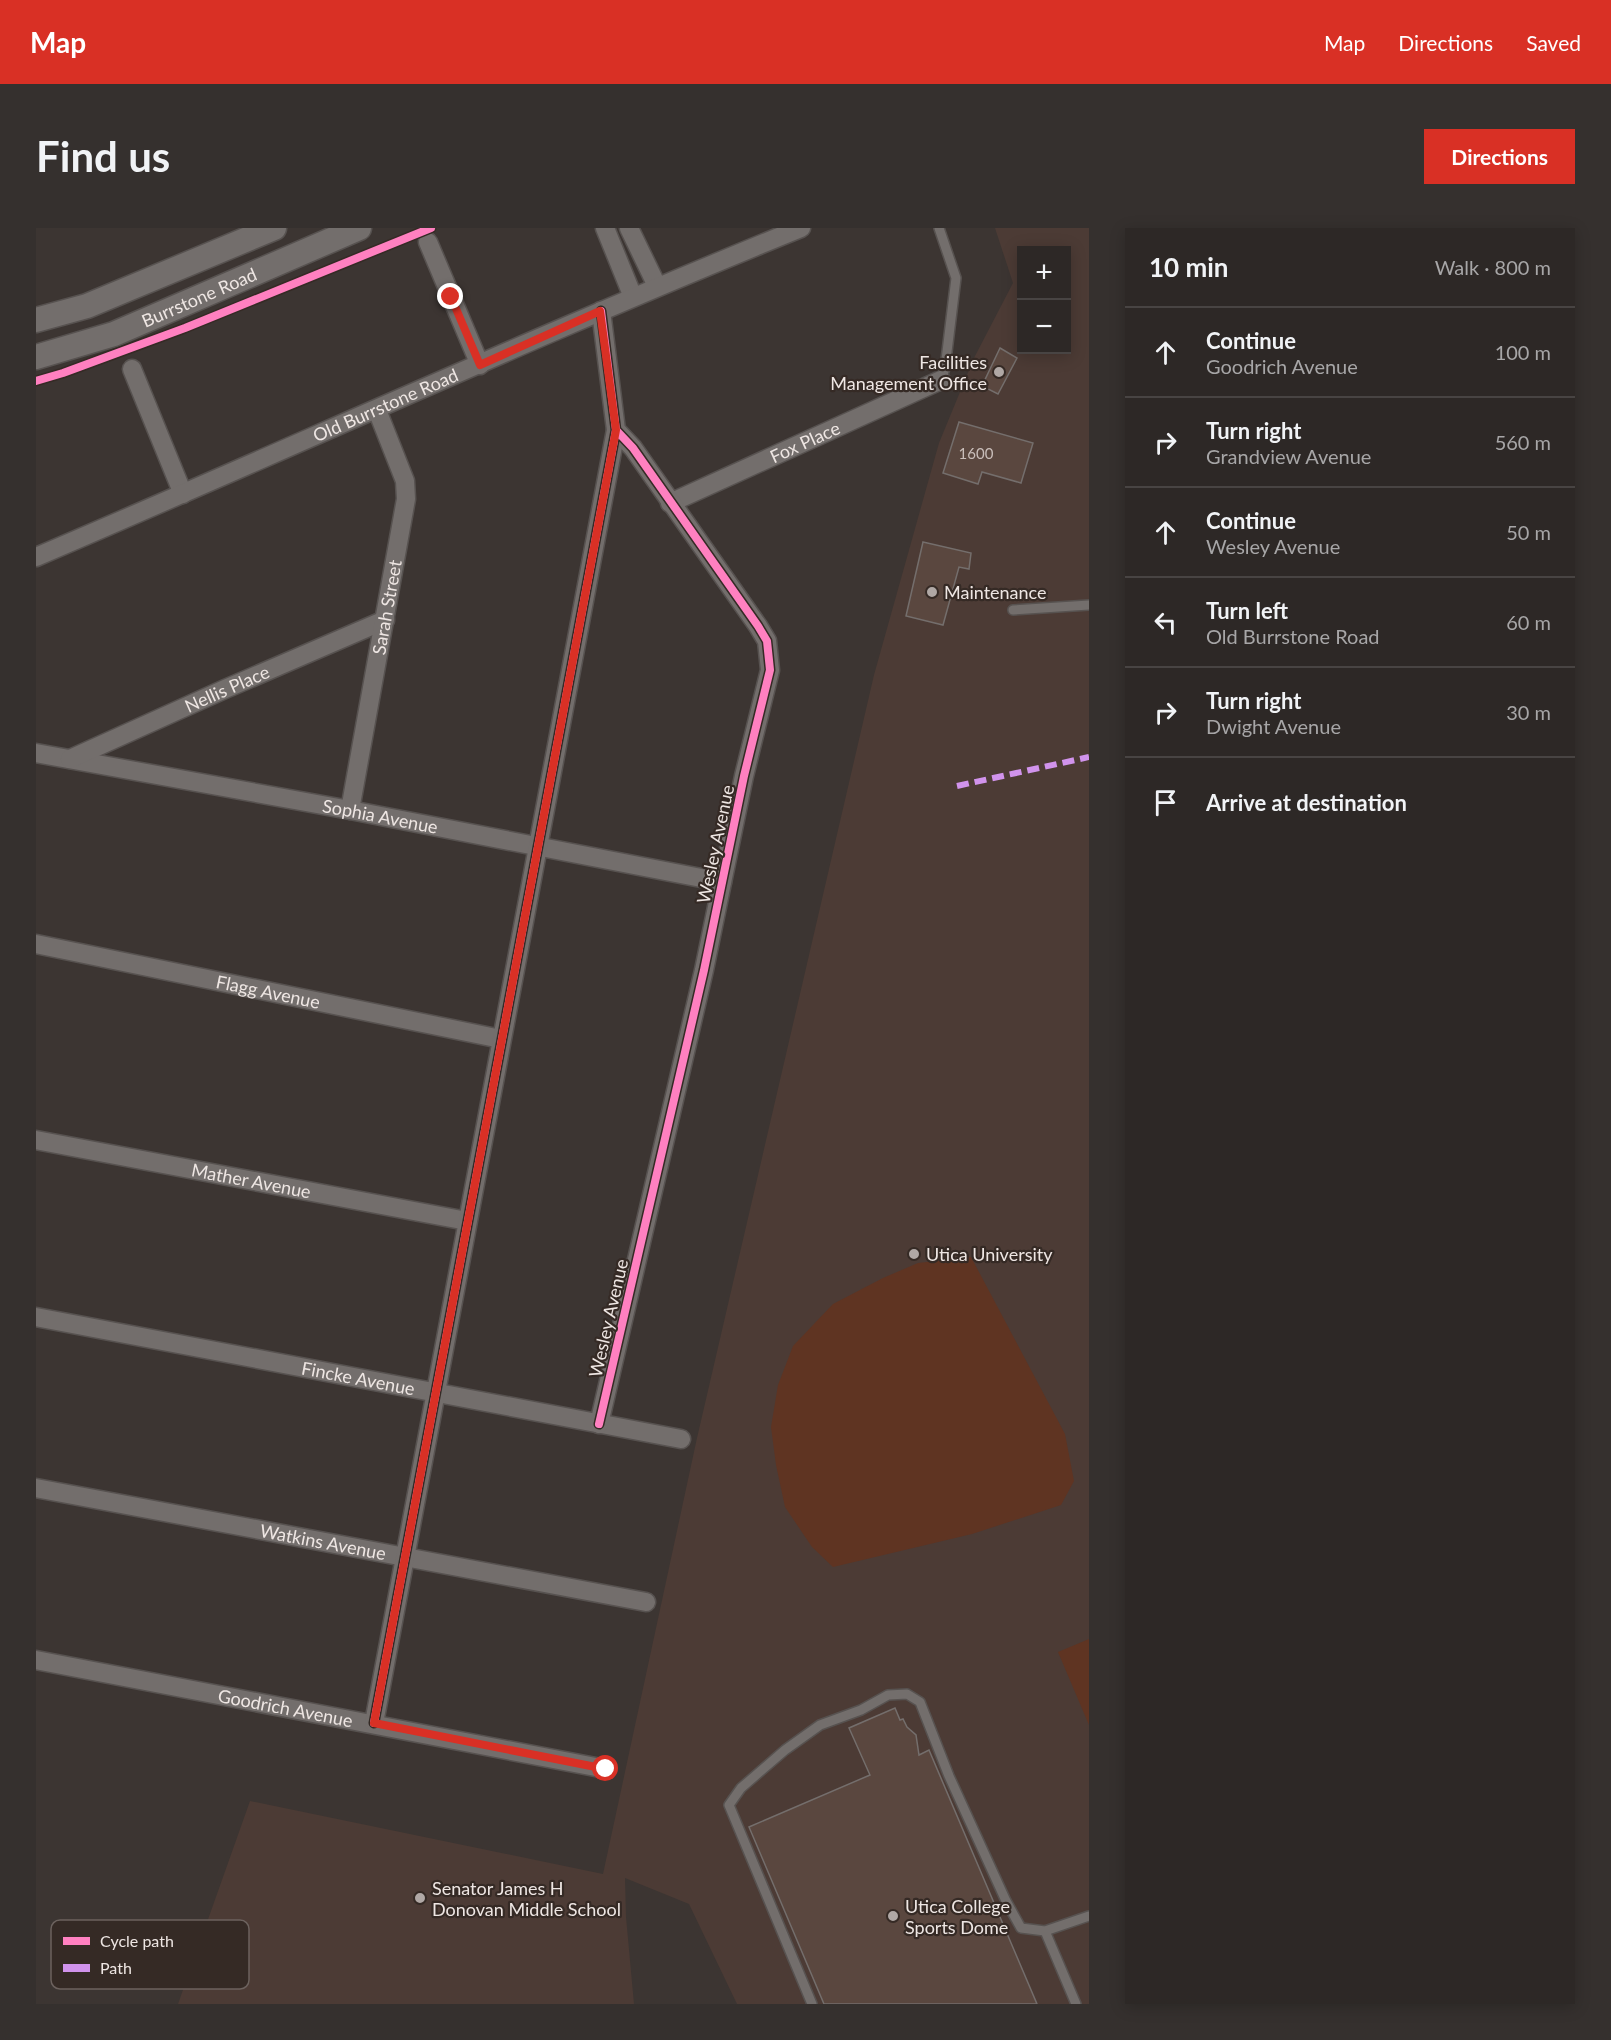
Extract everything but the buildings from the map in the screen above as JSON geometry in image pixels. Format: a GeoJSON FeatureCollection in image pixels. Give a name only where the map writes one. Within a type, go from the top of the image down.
{"type":"FeatureCollection","features":[{"type":"Feature","properties":{"kind":"street","name":"Burrstone Road"},"geometry":{"type":"LineString","coordinates":[[36,320],[87,306],[274,228]]}},
{"type":"Feature","properties":{"kind":"street","name":"Burrstone Road"},"geometry":{"type":"LineString","coordinates":[[36,357],[114,334],[359,228]]}},
{"type":"Feature","properties":{"kind":"street"},"geometry":{"type":"LineString","coordinates":[[605,228],[633,297]]}},
{"type":"Feature","properties":{"kind":"street"},"geometry":{"type":"LineString","coordinates":[[628,228],[657,286]]}},
{"type":"Feature","properties":{"kind":"street","name":"Old Burrstone Road"},"geometry":{"type":"LineString","coordinates":[[36,557],[657,286],[801,228]]}},
{"type":"Feature","properties":{"kind":"street"},"geometry":{"type":"LineString","coordinates":[[428,242],[480,365]]}},
{"type":"Feature","properties":{"kind":"street"},"geometry":{"type":"LineString","coordinates":[[374,1723],[616,430],[600,311]]}},
{"type":"Feature","properties":{"kind":"street"},"geometry":{"type":"LineString","coordinates":[[132,369],[183,494]]}},
{"type":"Feature","properties":{"kind":"street","name":"Fox Place"},"geometry":{"type":"LineString","coordinates":[[670,503],[941,380]]}},
{"type":"Feature","properties":{"kind":"street","name":"Sarah Street"},"geometry":{"type":"LineString","coordinates":[[350,810],[406,499],[405,481],[377,410]]}},
{"type":"Feature","properties":{"kind":"street","name":"Wesley Avenue"},"geometry":{"type":"LineString","coordinates":[[599,1424],[704,969],[744,776],[770,670],[767,641],[759,626],[633,448],[616,430]]}},
{"type":"Feature","properties":{"kind":"street","name":"Nellis Place"},"geometry":{"type":"LineString","coordinates":[[70,759],[385,620]]}},
{"type":"Feature","properties":{"kind":"street","name":"Sophia Avenue"},"geometry":{"type":"LineString","coordinates":[[36,753],[350,810],[722,882]]}},
{"type":"Feature","properties":{"kind":"street","name":"Flagg Avenue"},"geometry":{"type":"LineString","coordinates":[[36,944],[501,1039]]}},
{"type":"Feature","properties":{"kind":"street","name":"Mather Avenue"},"geometry":{"type":"LineString","coordinates":[[36,1140],[468,1221]]}},
{"type":"Feature","properties":{"kind":"street","name":"Fincke Avenue"},"geometry":{"type":"LineString","coordinates":[[36,1317],[681,1439]]}},
{"type":"Feature","properties":{"kind":"street","name":"Watkins Avenue"},"geometry":{"type":"LineString","coordinates":[[36,1488],[646,1602]]}},
{"type":"Feature","properties":{"kind":"street","name":"Goodrich Avenue"},"geometry":{"type":"LineString","coordinates":[[36,1660],[606,1769]]}},
{"type":"Feature","properties":{"kind":"lane"},"geometry":{"type":"LineString","coordinates":[[939,228],[956,278],[945,368],[941,380]]}},
{"type":"Feature","properties":{"kind":"lane"},"geometry":{"type":"LineString","coordinates":[[1013,610],[1089,604]]}},
{"type":"Feature","properties":{"kind":"lane"},"geometry":{"type":"LineString","coordinates":[[812,2004],[729,1805],[741,1788],[785,1750],[820,1725],[861,1710],[888,1695],[907,1694],[920,1702],[954,1787],[1006,1901],[1021,1928],[1045,1931],[1089,1916]]}},
{"type":"Feature","properties":{"kind":"lane"},"geometry":{"type":"LineString","coordinates":[[1045,1931],[1076,2004]]}},
{"type":"Feature","properties":{"kind":"shaded area","name":"Utica University"},"geometry":{"type":"Polygon","coordinates":[[[995,228],[1089,228],[1089,2004],[737,2004],[689,1904],[625,1878],[634,2004],[178,2004],[183,1989],[249,1989],[249,1920],[208,1920],[250,1801],[603,1874],[697,1438],[874,675],[939,443],[974,358],[1013,283],[995,228]]]}},
{"type":"Feature","properties":{"kind":"shaded area"},"geometry":{"type":"Polygon","coordinates":[[[971,1257],[1065,1434],[1074,1481],[1061,1505],[972,1534],[833,1567],[812,1547],[785,1507],[776,1465],[771,1427],[778,1385],[793,1346],[833,1304],[883,1278],[918,1263],[971,1257]]]}},
{"type":"Feature","properties":{"kind":"shaded area"},"geometry":{"type":"Polygon","coordinates":[[[1089,1639],[1089,1725],[1058,1652],[1089,1639]]]}},
{"type":"Feature","properties":{"kind":"marked path"},"geometry":{"type":"LineString","coordinates":[[957,786],[1089,757]]}},
{"type":"Feature","properties":{"kind":"cycle path"},"geometry":{"type":"LineString","coordinates":[[36,381],[185,328],[431,228]]}},
{"type":"Feature","properties":{"kind":"cycle path"},"geometry":{"type":"LineString","coordinates":[[599,1424],[704,970],[744,776],[770,670],[767,641],[758,626],[633,448],[616,430],[601,311]]}},
{"type":"Feature","properties":{"kind":"cycle path"},"geometry":{"type":"LineString","coordinates":[[374,1723],[616,430]]}},
{"type":"Feature","properties":{"kind":"place","name":"Facilities Management Office"},"geometry":{"type":"Point","coordinates":[999,372]}},
{"type":"Feature","properties":{"kind":"place","name":"Maintenance"},"geometry":{"type":"Point","coordinates":[932,592]}},
{"type":"Feature","properties":{"kind":"place","name":"Utica University"},"geometry":{"type":"Point","coordinates":[914,1254]}},
{"type":"Feature","properties":{"kind":"place","name":"Senator James H Donovan Middle School"},"geometry":{"type":"Point","coordinates":[420,1898]}},
{"type":"Feature","properties":{"kind":"place","name":"Utica College Sports Dome"},"geometry":{"type":"Point","coordinates":[893,1916]}},
{"type":"Feature","properties":{"kind":"route"},"geometry":{"type":"LineString","coordinates":[[451,297],[480,365],[600,311],[616,430],[374,1723],[606,1769]]}}]}
